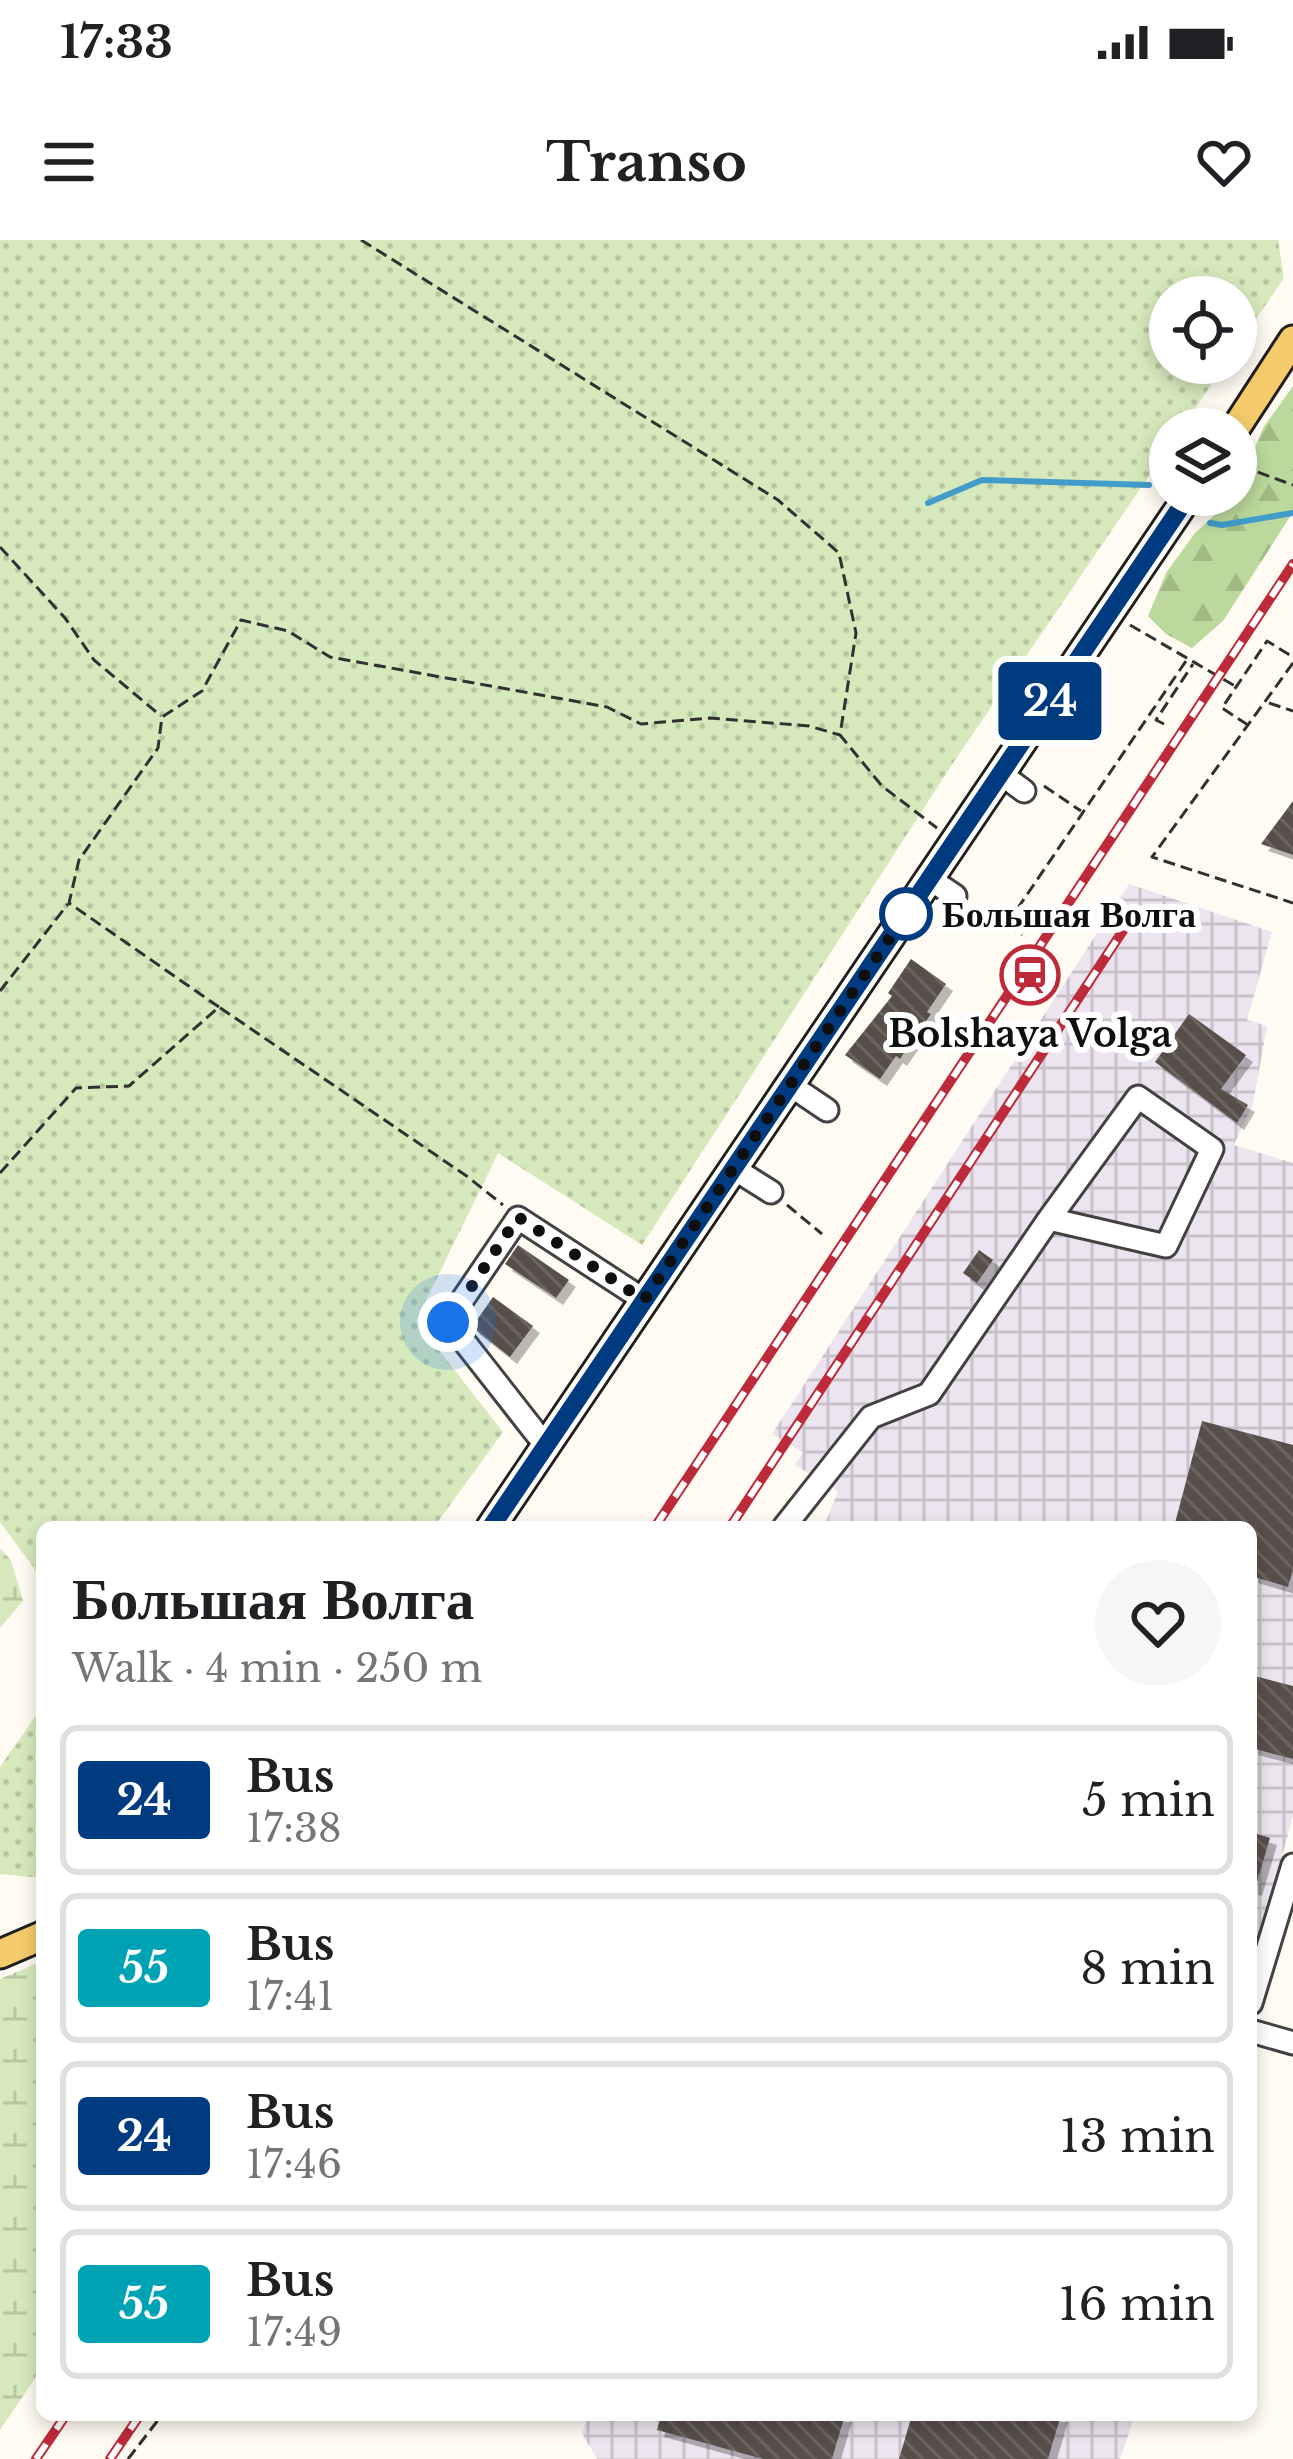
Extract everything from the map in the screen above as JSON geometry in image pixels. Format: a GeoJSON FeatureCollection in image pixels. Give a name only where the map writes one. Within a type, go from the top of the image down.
{"type":"FeatureCollection","features":[{"type":"Feature","properties":{"kind":"main road"},"geometry":{"type":"LineString","coordinates":[[1249,408],[1293,340]]}},
{"type":"Feature","properties":{"kind":"main road"},"geometry":{"type":"LineString","coordinates":[[495,1521],[955,842],[1021,782],[1178,516]]}},
{"type":"Feature","properties":{"kind":"main road"},"geometry":{"type":"LineString","coordinates":[[0,1954],[36,1939]]}},
{"type":"Feature","properties":{"kind":"street"},"geometry":{"type":"LineString","coordinates":[[930,879],[964,902]]}},
{"type":"Feature","properties":{"kind":"street"},"geometry":{"type":"LineString","coordinates":[[790,1085],[826,1109]]}},
{"type":"Feature","properties":{"kind":"street"},"geometry":{"type":"LineString","coordinates":[[789,1521],[871,1417],[929,1394],[1049,1219],[1138,1097],[1212,1149],[1166,1246],[1049,1219]]}},
{"type":"Feature","properties":{"kind":"street"},"geometry":{"type":"LineString","coordinates":[[733,1168],[771,1192]]}},
{"type":"Feature","properties":{"kind":"street"},"geometry":{"type":"LineString","coordinates":[[546,1446],[448,1322],[518,1217],[644,1300]]}},
{"type":"Feature","properties":{"kind":"street"},"geometry":{"type":"LineString","coordinates":[[1257,1983],[1293,1865]]}},
{"type":"Feature","properties":{"kind":"street"},"geometry":{"type":"LineString","coordinates":[[1257,2033],[1293,2043]]}},
{"type":"Feature","properties":{"kind":"path"},"geometry":{"type":"LineString","coordinates":[[361,240],[778,500],[838,554],[856,633],[841,735]]}},
{"type":"Feature","properties":{"kind":"path"},"geometry":{"type":"LineString","coordinates":[[1257,472],[1293,485]]}},
{"type":"Feature","properties":{"kind":"path"},"geometry":{"type":"LineString","coordinates":[[0,548],[65,618],[94,660],[162,717]]}},
{"type":"Feature","properties":{"kind":"path"},"geometry":{"type":"LineString","coordinates":[[0,991],[69,903],[79,860],[158,748],[162,717],[202,691],[242,620],[288,631],[330,657],[607,707],[641,724],[710,718],[809,726],[841,735],[883,786],[955,842]]}},
{"type":"Feature","properties":{"kind":"path"},"geometry":{"type":"LineString","coordinates":[[1123,621],[1236,687]]}},
{"type":"Feature","properties":{"kind":"path"},"geometry":{"type":"LineString","coordinates":[[1249,726],[1222,708],[1267,640],[1293,660],[1267,702],[1152,857],[1293,903]]}},
{"type":"Feature","properties":{"kind":"path"},"geometry":{"type":"LineString","coordinates":[[1164,724],[1156,720],[1191,660]]}},
{"type":"Feature","properties":{"kind":"path"},"geometry":{"type":"LineString","coordinates":[[1007,924],[1191,660]]}},
{"type":"Feature","properties":{"kind":"path"},"geometry":{"type":"LineString","coordinates":[[1202,681],[1208,670]]}},
{"type":"Feature","properties":{"kind":"path"},"geometry":{"type":"LineString","coordinates":[[1267,702],[1293,711]]}},
{"type":"Feature","properties":{"kind":"path"},"geometry":{"type":"LineString","coordinates":[[1021,782],[1083,813]]}},
{"type":"Feature","properties":{"kind":"path"},"geometry":{"type":"LineString","coordinates":[[964,902],[1022,935]]}},
{"type":"Feature","properties":{"kind":"path"},"geometry":{"type":"LineString","coordinates":[[69,903],[468,1177],[518,1217]]}},
{"type":"Feature","properties":{"kind":"path"},"geometry":{"type":"LineString","coordinates":[[0,1173],[76,1088],[129,1086],[219,1007]]}},
{"type":"Feature","properties":{"kind":"path"},"geometry":{"type":"LineString","coordinates":[[771,1192],[822,1234]]}},
{"type":"Feature","properties":{"kind":"path"},"geometry":{"type":"LineString","coordinates":[[128,2459],[157,2421]]}},
{"type":"Feature","properties":{"kind":"shaded area"},"geometry":{"type":"Polygon","coordinates":[[[1129,884],[1272,932],[1247,1020],[1267,1026],[1253,1104],[1234,1145],[1293,1163],[1293,1816],[1257,1949],[1257,1521],[826,1521],[838,1491],[795,1465],[803,1452],[772,1434],[1129,884]]]}},
{"type":"Feature","properties":{"kind":"shaded area"},"geometry":{"type":"Polygon","coordinates":[[[586,2421],[1133,2421],[1120,2459],[597,2459],[582,2433],[586,2421]]]}},
{"type":"Feature","properties":{"kind":"green space"},"geometry":{"type":"Polygon","coordinates":[[[0,240],[1278,240],[1284,278],[1257,317],[1257,276],[1149,276],[1149,384],[1212,384],[1195,408],[1149,408],[1149,476],[951,766],[642,1245],[498,1153],[416,1321],[503,1432],[438,1521],[36,1521],[36,1571],[0,1522],[0,240]]]}},
{"type":"Feature","properties":{"kind":"green space"},"geometry":{"type":"Polygon","coordinates":[[[1293,386],[1293,512],[1223,621],[1192,648],[1166,634],[1148,616],[1166,573],[1213,516],[1257,516],[1257,443],[1293,386]]]}},
{"type":"Feature","properties":{"kind":"green space"},"geometry":{"type":"Polygon","coordinates":[[[0,1548],[11,1560],[23,1601],[0,1628],[0,1548]]]}},
{"type":"Feature","properties":{"kind":"green space"},"geometry":{"type":"Polygon","coordinates":[[[36,1716],[36,1877],[0,1874],[0,1767],[36,1716]]]}},
{"type":"Feature","properties":{"kind":"green space"},"geometry":{"type":"Polygon","coordinates":[[[36,1964],[36,2377],[0,2430],[0,1979],[36,1964]]]}},
{"type":"Feature","properties":{"kind":"building","name":"Большая Волга"},"geometry":{"type":"Polygon","coordinates":[[[1293,801],[1293,855],[1261,844],[1293,801]]]}},
{"type":"Feature","properties":{"kind":"building"},"geometry":{"type":"Polygon","coordinates":[[[911,959],[946,984],[900,1059],[896,1056],[880,1079],[845,1055],[892,996],[888,993],[911,959]]]}},
{"type":"Feature","properties":{"kind":"building"},"geometry":{"type":"Polygon","coordinates":[[[1189,1014],[1246,1055],[1221,1089],[1248,1105],[1237,1123],[1155,1062],[1189,1014]]]}},
{"type":"Feature","properties":{"kind":"building"},"geometry":{"type":"Polygon","coordinates":[[[518,1245],[569,1280],[556,1298],[505,1264],[518,1245]]]}},
{"type":"Feature","properties":{"kind":"building"},"geometry":{"type":"Polygon","coordinates":[[[979,1250],[993,1260],[977,1283],[963,1273],[979,1250]]]}},
{"type":"Feature","properties":{"kind":"building"},"geometry":{"type":"Polygon","coordinates":[[[493,1297],[533,1326],[510,1357],[472,1327],[493,1297]]]}},
{"type":"Feature","properties":{"kind":"building"},"geometry":{"type":"Polygon","coordinates":[[[1202,1421],[1293,1445],[1293,1570],[1288,1587],[1257,1578],[1257,1521],[1176,1521],[1202,1421]]]}},
{"type":"Feature","properties":{"kind":"building"},"geometry":{"type":"Polygon","coordinates":[[[1257,1677],[1293,1686],[1293,1759],[1257,1750],[1257,1677]]]}},
{"type":"Feature","properties":{"kind":"building"},"geometry":{"type":"Polygon","coordinates":[[[1257,1834],[1270,1838],[1257,1882],[1257,1834]]]}},
{"type":"Feature","properties":{"kind":"building"},"geometry":{"type":"Polygon","coordinates":[[[659,2421],[843,2421],[832,2459],[763,2459],[657,2430],[659,2421]]]}},
{"type":"Feature","properties":{"kind":"building"},"geometry":{"type":"Polygon","coordinates":[[[910,2421],[1059,2421],[1048,2459],[899,2459],[910,2421]]]}},
{"type":"Feature","properties":{"kind":"waterway"},"geometry":{"type":"LineString","coordinates":[[928,503],[982,480],[1149,485]]}},
{"type":"Feature","properties":{"kind":"waterway"},"geometry":{"type":"LineString","coordinates":[[1210,523],[1293,513]]}},
{"type":"Feature","properties":{"kind":"railway"},"geometry":{"type":"LineString","coordinates":[[659,1521],[1293,564]]}},
{"type":"Feature","properties":{"kind":"railway"},"geometry":{"type":"LineString","coordinates":[[734,1521],[1126,926]]}},
{"type":"Feature","properties":{"kind":"railway"},"geometry":{"type":"LineString","coordinates":[[36,2459],[62,2421]]}},
{"type":"Feature","properties":{"kind":"railway"},"geometry":{"type":"LineString","coordinates":[[110,2459],[136,2421]]}},
{"type":"Feature","properties":{"kind":"bus line","name":"24"},"geometry":{"type":"LineString","coordinates":[[495,1521],[1175,516]]}},
{"type":"Feature","properties":{"kind":"place","name":"Большая Волга"},"geometry":{"type":"Point","coordinates":[906,914]}},
{"type":"Feature","properties":{"kind":"place","name":"Bolshaya Volga"},"geometry":{"type":"Point","coordinates":[1030,975]}},
{"type":"Feature","properties":{"kind":"route"},"geometry":{"type":"LineString","coordinates":[[448,1322],[518,1217],[644,1300],[906,914]]}}]}
